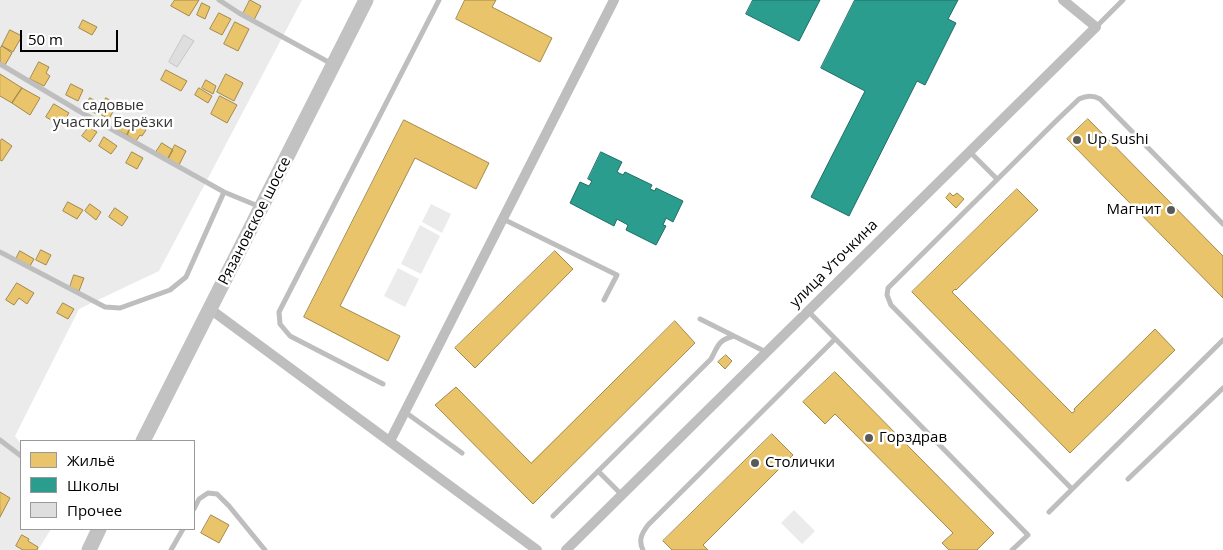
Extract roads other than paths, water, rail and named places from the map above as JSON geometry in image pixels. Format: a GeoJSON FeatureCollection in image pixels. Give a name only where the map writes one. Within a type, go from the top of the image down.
{"type":"FeatureCollection","features":[{"type":"Feature","properties":{"kind":"main road","name":"Рязановское шоссе"},"geometry":{"type":"LineString","coordinates":[[144,440],[366,0]]}},
{"type":"Feature","properties":{"kind":"main road"},"geometry":{"type":"LineString","coordinates":[[90,550],[99,530]]}},
{"type":"Feature","properties":{"kind":"street"},"geometry":{"type":"LineString","coordinates":[[390,442],[614,0]]}},
{"type":"Feature","properties":{"kind":"street"},"geometry":{"type":"LineString","coordinates":[[1064,0],[1096,27]]}},
{"type":"Feature","properties":{"kind":"street","name":"улица Уточкина"},"geometry":{"type":"LineString","coordinates":[[566,550],[1096,27]]}},
{"type":"Feature","properties":{"kind":"street"},"geometry":{"type":"LineString","coordinates":[[210,309],[537,550]]}},
{"type":"Feature","properties":{"kind":"lane"},"geometry":{"type":"LineString","coordinates":[[219,0],[334,65]]}},
{"type":"Feature","properties":{"kind":"lane"},"geometry":{"type":"LineString","coordinates":[[383,384],[290,336],[282,329],[279,312],[439,0]]}},
{"type":"Feature","properties":{"kind":"lane","name":"улица Уточкина"},"geometry":{"type":"LineString","coordinates":[[1096,27],[1123,0]]}},
{"type":"Feature","properties":{"kind":"lane"},"geometry":{"type":"LineString","coordinates":[[0,64],[79,111],[224,192],[261,207]]}},
{"type":"Feature","properties":{"kind":"lane"},"geometry":{"type":"LineString","coordinates":[[1072,489],[891,305],[887,299],[890,285],[1079,99],[1089,96],[1100,100],[1223,224]]}},
{"type":"Feature","properties":{"kind":"lane"},"geometry":{"type":"LineString","coordinates":[[969,151],[997,180]]}},
{"type":"Feature","properties":{"kind":"lane"},"geometry":{"type":"LineString","coordinates":[[0,252],[105,307],[120,308],[170,290],[186,277],[224,192]]}},
{"type":"Feature","properties":{"kind":"lane"},"geometry":{"type":"LineString","coordinates":[[503,218],[617,275],[604,300]]}},
{"type":"Feature","properties":{"kind":"lane"},"geometry":{"type":"LineString","coordinates":[[808,311],[1028,535],[1012,550]]}},
{"type":"Feature","properties":{"kind":"lane"},"geometry":{"type":"LineString","coordinates":[[700,319],[766,352]]}},
{"type":"Feature","properties":{"kind":"lane"},"geometry":{"type":"LineString","coordinates":[[553,516],[711,359],[719,343],[724,338],[734,336]]}},
{"type":"Feature","properties":{"kind":"lane"},"geometry":{"type":"LineString","coordinates":[[643,550],[640,541],[642,532],[648,525],[835,340]]}},
{"type":"Feature","properties":{"kind":"lane"},"geometry":{"type":"LineString","coordinates":[[1049,512],[1223,340]]}},
{"type":"Feature","properties":{"kind":"lane"},"geometry":{"type":"LineString","coordinates":[[1128,479],[1223,388]]}},
{"type":"Feature","properties":{"kind":"lane"},"geometry":{"type":"LineString","coordinates":[[405,412],[462,453]]}},
{"type":"Feature","properties":{"kind":"lane"},"geometry":{"type":"LineString","coordinates":[[0,440],[20,455]]}},
{"type":"Feature","properties":{"kind":"lane"},"geometry":{"type":"LineString","coordinates":[[598,471],[622,495]]}},
{"type":"Feature","properties":{"kind":"lane"},"geometry":{"type":"LineString","coordinates":[[195,507],[199,499],[208,493],[217,494],[265,550]]}},
{"type":"Feature","properties":{"kind":"lane"},"geometry":{"type":"LineString","coordinates":[[171,550],[182,530]]}},
{"type":"Feature","properties":{"kind":"place","name":"Up Sushi"},"geometry":{"type":"Point","coordinates":[1077,140]}},
{"type":"Feature","properties":{"kind":"place","name":"Магнит"},"geometry":{"type":"Point","coordinates":[1171,210]}},
{"type":"Feature","properties":{"kind":"place","name":"Горздрав"},"geometry":{"type":"Point","coordinates":[869,438]}},
{"type":"Feature","properties":{"kind":"place","name":"Столички"},"geometry":{"type":"Point","coordinates":[755,463]}},
{"type":"Feature","properties":{"kind":"park label","name":"садовые участки Берёзки"},"geometry":{"type":"Point","coordinates":[113,114]}}]}
